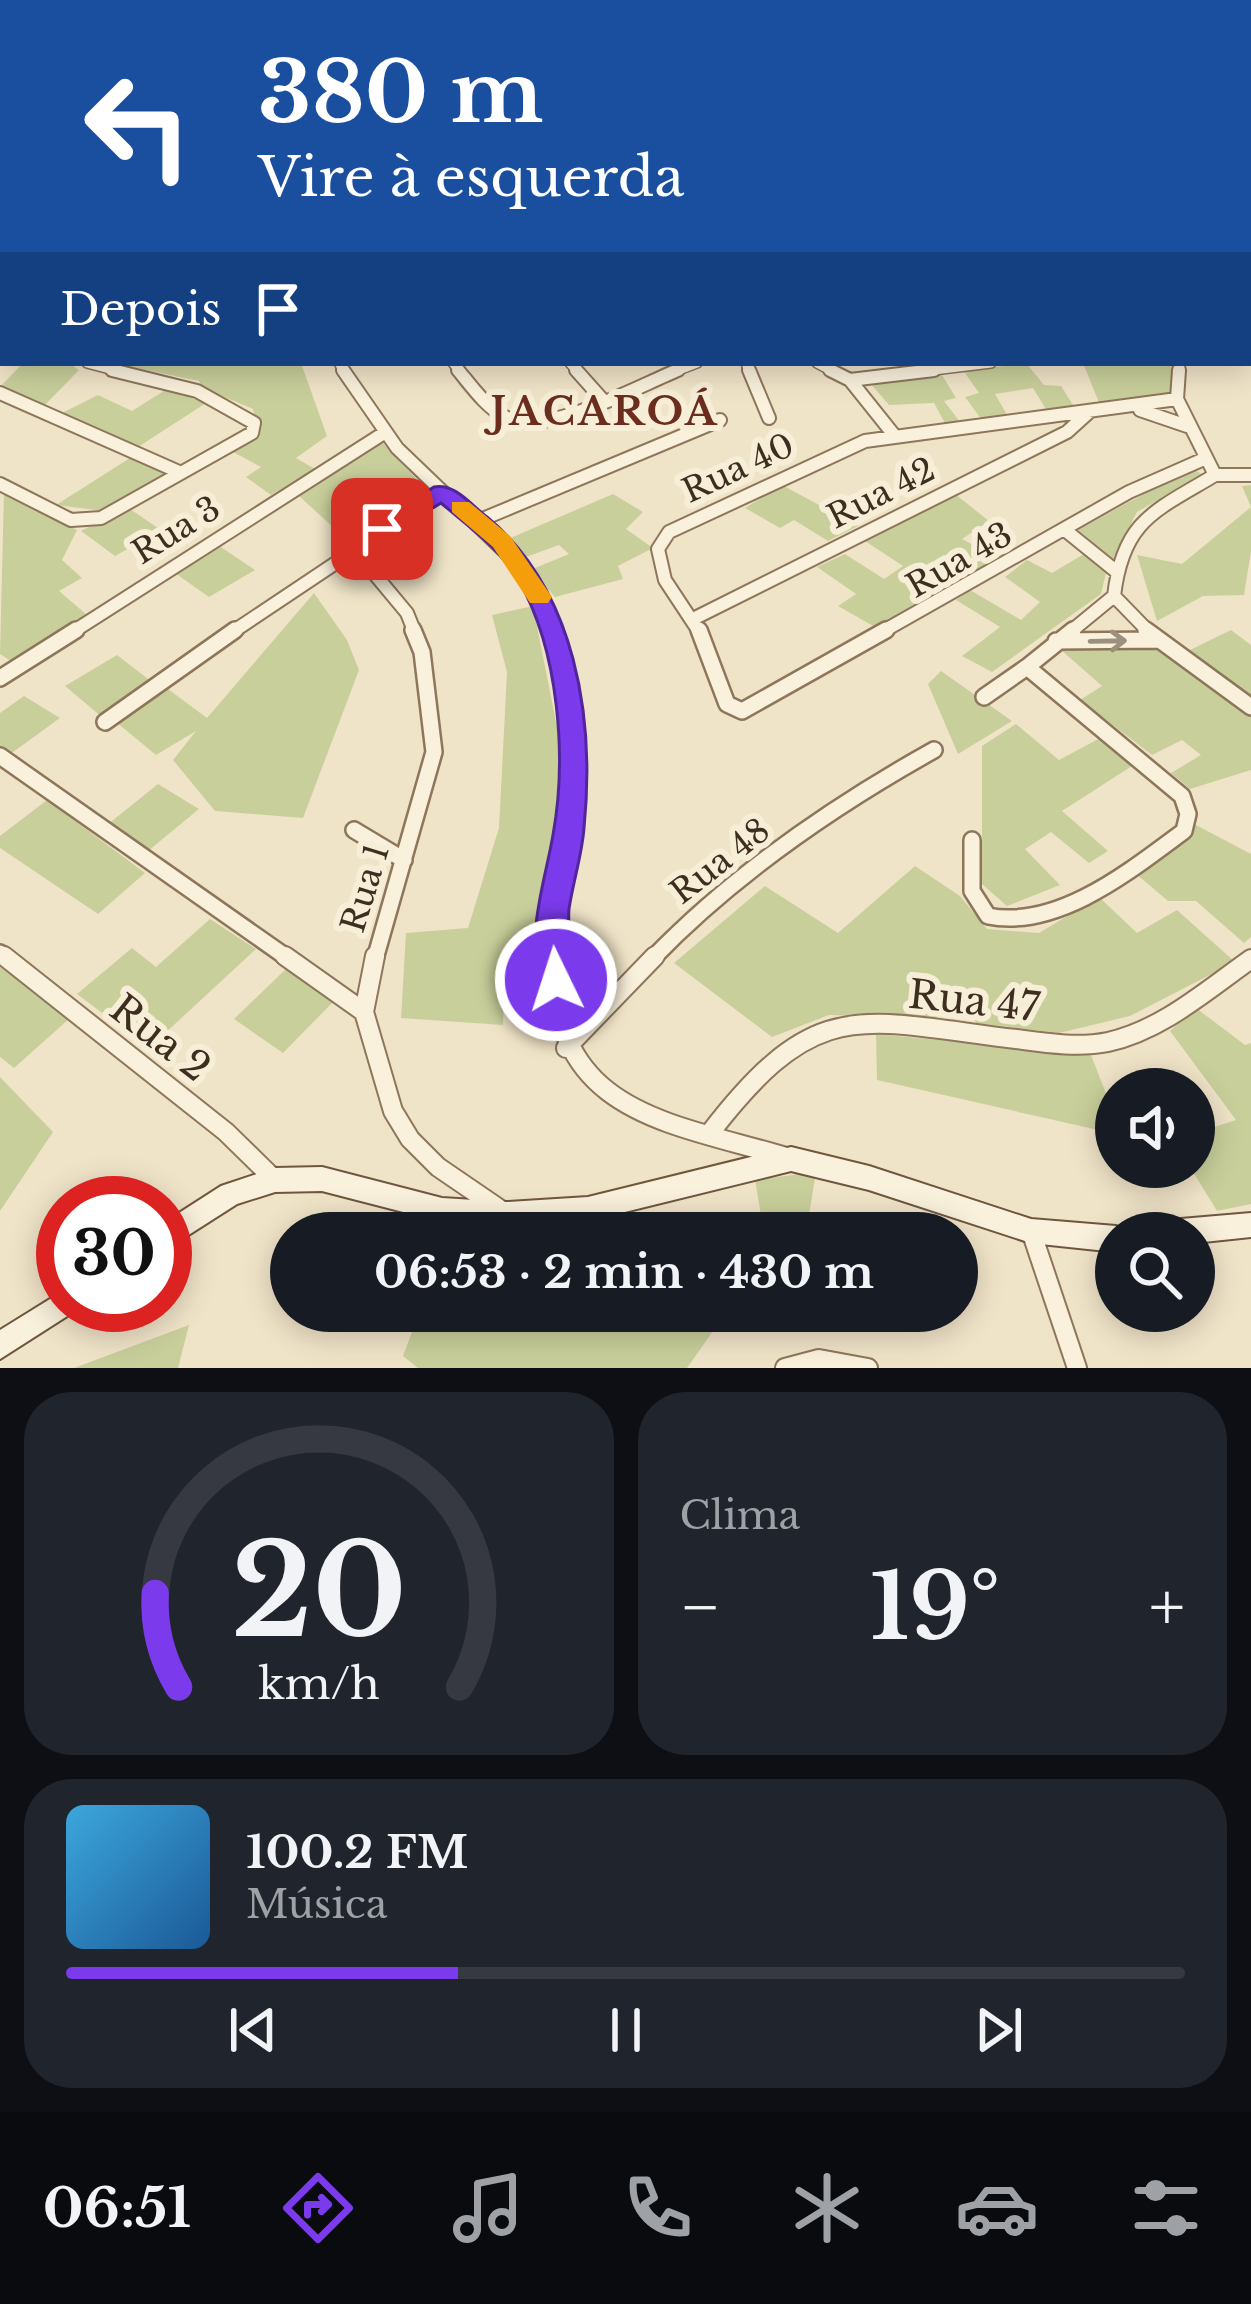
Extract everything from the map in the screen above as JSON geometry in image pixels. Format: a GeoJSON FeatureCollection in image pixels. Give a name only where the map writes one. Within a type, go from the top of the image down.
{"type":"FeatureCollection","features":[{"type":"Feature","properties":{"kind":"main road"},"geometry":{"type":"LineString","coordinates":[[539,1212],[588,1209],[791,1159],[869,1178],[1031,1231],[1095,1237]]}},
{"type":"Feature","properties":{"kind":"main road"},"geometry":{"type":"LineString","coordinates":[[192,1219],[230,1194],[274,1180],[322,1179],[442,1210],[474,1212]]}},
{"type":"Feature","properties":{"kind":"main road"},"geometry":{"type":"LineString","coordinates":[[0,1346],[36,1322]]}},
{"type":"Feature","properties":{"kind":"street"},"geometry":{"type":"LineString","coordinates":[[0,484],[60,516],[89,520],[112,513],[179,472],[240,444],[254,424],[201,394],[98,366]]}},
{"type":"Feature","properties":{"kind":"street"},"geometry":{"type":"LineString","coordinates":[[341,366],[384,433],[530,577],[544,608],[556,647],[574,752],[569,831],[552,915],[566,1048],[578,1068],[609,1096],[791,1159]]}},
{"type":"Feature","properties":{"kind":"street"},"geometry":{"type":"LineString","coordinates":[[456,366],[493,409],[516,421],[547,419],[686,366]]}},
{"type":"Feature","properties":{"kind":"street"},"geometry":{"type":"LineString","coordinates":[[573,366],[601,398]]}},
{"type":"Feature","properties":{"kind":"street"},"geometry":{"type":"LineString","coordinates":[[747,366],[770,418]]}},
{"type":"Feature","properties":{"kind":"street"},"geometry":{"type":"LineString","coordinates":[[823,366],[850,380],[895,435]]}},
{"type":"Feature","properties":{"kind":"street"},"geometry":{"type":"LineString","coordinates":[[850,380],[966,366]]}},
{"type":"Feature","properties":{"kind":"street"},"geometry":{"type":"LineString","coordinates":[[1180,366],[1177,399],[1215,475]]}},
{"type":"Feature","properties":{"kind":"street"},"geometry":{"type":"LineString","coordinates":[[0,393],[179,472]]}},
{"type":"Feature","properties":{"kind":"street","name":"Rua 40"},"geometry":{"type":"LineString","coordinates":[[742,711],[727,704],[695,618],[665,580],[658,549],[669,532],[853,445],[895,435],[1177,399]]}},
{"type":"Feature","properties":{"kind":"street"},"geometry":{"type":"LineString","coordinates":[[1129,407],[1188,426]]}},
{"type":"Feature","properties":{"kind":"street","name":"Rua 42"},"geometry":{"type":"LineString","coordinates":[[695,618],[1067,432],[1088,413]]}},
{"type":"Feature","properties":{"kind":"street"},"geometry":{"type":"LineString","coordinates":[[478,521],[720,420]]}},
{"type":"Feature","properties":{"kind":"street","name":"Rua 3"},"geometry":{"type":"LineString","coordinates":[[0,678],[384,433]]}},
{"type":"Feature","properties":{"kind":"street","name":"Rua 43"},"geometry":{"type":"LineString","coordinates":[[742,711],[1147,483],[1204,459]]}},
{"type":"Feature","properties":{"kind":"street"},"geometry":{"type":"LineString","coordinates":[[984,697],[1114,596],[1117,572],[1141,520],[1215,475],[1251,475]]}},
{"type":"Feature","properties":{"kind":"street"},"geometry":{"type":"LineString","coordinates":[[105,722],[352,548],[442,492]]}},
{"type":"Feature","properties":{"kind":"street"},"geometry":{"type":"LineString","coordinates":[[1065,530],[1117,572]]}},
{"type":"Feature","properties":{"kind":"street","name":"Rua 1"},"geometry":{"type":"LineString","coordinates":[[352,548],[392,591],[422,652],[434,752],[382,922],[364,1012],[393,1111],[410,1138],[438,1168],[504,1212]]}},
{"type":"Feature","properties":{"kind":"street"},"geometry":{"type":"LineString","coordinates":[[1114,596],[1159,640],[1251,707]]}},
{"type":"Feature","properties":{"kind":"street"},"geometry":{"type":"LineString","coordinates":[[1056,641],[1159,640]]}},
{"type":"Feature","properties":{"kind":"street"},"geometry":{"type":"LineString","coordinates":[[972,840],[972,895],[980,910],[994,919],[1027,922],[1184,831],[1188,814],[1182,796],[1027,667]]}},
{"type":"Feature","properties":{"kind":"street","name":"Rua 48"},"geometry":{"type":"LineString","coordinates":[[566,1048],[686,925],[843,801],[934,750]]}},
{"type":"Feature","properties":{"kind":"street"},"geometry":{"type":"LineString","coordinates":[[0,756],[364,1012]]}},
{"type":"Feature","properties":{"kind":"street"},"geometry":{"type":"LineString","coordinates":[[354,830],[404,860]]}},
{"type":"Feature","properties":{"kind":"street","name":"Rua 2"},"geometry":{"type":"LineString","coordinates":[[0,953],[226,1132],[274,1180]]}},
{"type":"Feature","properties":{"kind":"street","name":"Rua 47"},"geometry":{"type":"LineString","coordinates":[[710,1133],[743,1091],[796,1042],[827,1026],[886,1026],[1076,1045],[1109,1042],[1156,1021],[1251,959]]}},
{"type":"Feature","properties":{"kind":"street"},"geometry":{"type":"LineString","coordinates":[[1031,1231],[1077,1368]]}},
{"type":"Feature","properties":{"kind":"street"},"geometry":{"type":"LineString","coordinates":[[785,1368],[819,1359],[868,1368]]}},
{"type":"Feature","properties":{"kind":"green space"},"geometry":{"type":"Polygon","coordinates":[[[20,366],[73,366],[79,370],[44,406],[0,387],[20,366]]]}},
{"type":"Feature","properties":{"kind":"green space"},"geometry":{"type":"Polygon","coordinates":[[[126,366],[302,366],[327,436],[296,458],[315,469],[271,495],[246,477],[261,467],[233,452],[259,437],[253,409],[201,387],[199,381],[126,366]]]}},
{"type":"Feature","properties":{"kind":"green space"},"geometry":{"type":"Polygon","coordinates":[[[1029,366],[1044,385],[1061,386],[1075,408],[1047,411],[1033,388],[995,394],[1009,418],[982,420],[965,397],[979,393],[963,370],[1029,366]]]}},
{"type":"Feature","properties":{"kind":"green space"},"geometry":{"type":"Polygon","coordinates":[[[1084,366],[1175,366],[1173,396],[1100,405],[1084,366]]]}},
{"type":"Feature","properties":{"kind":"green space"},"geometry":{"type":"Polygon","coordinates":[[[942,375],[956,398],[944,401],[960,422],[946,425],[934,403],[889,405],[871,384],[942,375]]]}},
{"type":"Feature","properties":{"kind":"green space"},"geometry":{"type":"Polygon","coordinates":[[[167,389],[206,403],[135,449],[62,413],[98,395],[132,411],[167,389]]]}},
{"type":"Feature","properties":{"kind":"green space"},"geometry":{"type":"Polygon","coordinates":[[[381,441],[425,488],[347,540],[298,495],[381,441]]]}},
{"type":"Feature","properties":{"kind":"green space"},"geometry":{"type":"Polygon","coordinates":[[[130,458],[171,474],[104,511],[56,505],[130,458]]]}},
{"type":"Feature","properties":{"kind":"green space"},"geometry":{"type":"Polygon","coordinates":[[[1191,468],[1202,474],[1137,512],[1113,559],[1078,530],[1191,468]]]}},
{"type":"Feature","properties":{"kind":"green space"},"geometry":{"type":"Polygon","coordinates":[[[782,485],[858,526],[828,541],[794,520],[780,528],[745,508],[782,485]]]}},
{"type":"Feature","properties":{"kind":"green space"},"geometry":{"type":"Polygon","coordinates":[[[1251,485],[1251,507],[1242,486],[1251,485]]]}},
{"type":"Feature","properties":{"kind":"green space"},"geometry":{"type":"Polygon","coordinates":[[[4,491],[77,530],[62,560],[82,578],[59,591],[87,615],[14,663],[0,654],[4,491]]]}},
{"type":"Feature","properties":{"kind":"green space"},"geometry":{"type":"Polygon","coordinates":[[[613,494],[643,512],[626,529],[653,548],[618,566],[623,579],[555,597],[530,570],[569,554],[559,545],[526,557],[508,539],[613,494]]]}},
{"type":"Feature","properties":{"kind":"green space"},"geometry":{"type":"Polygon","coordinates":[[[955,494],[989,521],[962,539],[998,558],[875,627],[838,606],[856,594],[817,567],[845,554],[884,579],[903,566],[865,541],[955,494]]]}},
{"type":"Feature","properties":{"kind":"green space"},"geometry":{"type":"Polygon","coordinates":[[[127,507],[161,530],[115,556],[81,531],[127,507]]]}},
{"type":"Feature","properties":{"kind":"green space"},"geometry":{"type":"Polygon","coordinates":[[[1251,507],[1244,595],[1203,596],[1157,621],[1137,555],[1182,564],[1251,507]]]}},
{"type":"Feature","properties":{"kind":"green space"},"geometry":{"type":"Polygon","coordinates":[[[218,545],[255,570],[209,597],[172,571],[218,545]]]}},
{"type":"Feature","properties":{"kind":"green space"},"geometry":{"type":"Polygon","coordinates":[[[1084,554],[1106,573],[1101,594],[992,672],[962,656],[1000,627],[956,600],[970,590],[1021,620],[1040,602],[1005,577],[1027,560],[1052,573],[1084,554]]]}},
{"type":"Feature","properties":{"kind":"green space"},"geometry":{"type":"Polygon","coordinates":[[[314,593],[347,640],[359,670],[303,818],[215,811],[173,760],[196,731],[156,755],[116,722],[168,689],[207,718],[314,593]]]}},
{"type":"Feature","properties":{"kind":"green space"},"geometry":{"type":"Polygon","coordinates":[[[533,606],[566,772],[537,934],[505,962],[503,1025],[401,1018],[406,933],[468,928],[499,828],[507,672],[492,615],[533,606]]]}},
{"type":"Feature","properties":{"kind":"green space"},"geometry":{"type":"Polygon","coordinates":[[[1231,630],[1251,645],[1251,702],[1190,650],[1231,630]]]}},
{"type":"Feature","properties":{"kind":"green space"},"geometry":{"type":"Polygon","coordinates":[[[1153,647],[1251,716],[1251,770],[1190,789],[1171,773],[1201,755],[1182,740],[1152,755],[1080,700],[1102,686],[1060,649],[1153,647]]]}},
{"type":"Feature","properties":{"kind":"green space"},"geometry":{"type":"Polygon","coordinates":[[[117,655],[156,685],[103,718],[65,686],[117,655]]]}},
{"type":"Feature","properties":{"kind":"green space"},"geometry":{"type":"Polygon","coordinates":[[[941,671],[1012,721],[958,754],[928,684],[941,671]]]}},
{"type":"Feature","properties":{"kind":"green space"},"geometry":{"type":"Polygon","coordinates":[[[24,696],[60,718],[9,755],[0,749],[0,713],[24,696]]]}},
{"type":"Feature","properties":{"kind":"green space"},"geometry":{"type":"Polygon","coordinates":[[[1016,724],[1059,760],[1102,737],[1132,766],[1062,811],[1108,851],[1089,863],[1051,832],[1025,849],[1060,885],[1007,906],[982,884],[982,746],[1016,724]]]}},
{"type":"Feature","properties":{"kind":"green space"},"geometry":{"type":"Polygon","coordinates":[[[158,784],[199,809],[148,851],[107,825],[158,784]]]}},
{"type":"Feature","properties":{"kind":"green space"},"geometry":{"type":"Polygon","coordinates":[[[47,800],[145,873],[98,914],[0,848],[0,836],[47,800]]]}},
{"type":"Feature","properties":{"kind":"green space"},"geometry":{"type":"Polygon","coordinates":[[[1196,825],[1251,854],[1251,937],[1244,943],[1196,901],[1168,901],[1135,873],[1196,825]]]}},
{"type":"Feature","properties":{"kind":"green space"},"geometry":{"type":"Polygon","coordinates":[[[915,866],[960,896],[987,929],[1039,933],[1099,897],[1137,933],[1177,910],[1235,962],[1130,1016],[1059,1033],[976,1023],[964,992],[936,997],[937,1019],[829,1015],[772,1037],[674,963],[765,886],[838,933],[915,866]]]}},
{"type":"Feature","properties":{"kind":"green space"},"geometry":{"type":"Polygon","coordinates":[[[210,919],[256,949],[149,1048],[77,994],[132,948],[156,967],[210,919]]]}},
{"type":"Feature","properties":{"kind":"green space"},"geometry":{"type":"Polygon","coordinates":[[[0,967],[70,1018],[14,1068],[0,1057],[0,967]]]}},
{"type":"Feature","properties":{"kind":"green space"},"geometry":{"type":"Polygon","coordinates":[[[288,967],[336,999],[283,1053],[234,1019],[288,967]]]}},
{"type":"Feature","properties":{"kind":"green space"},"geometry":{"type":"Polygon","coordinates":[[[1196,1008],[1245,1045],[1251,1043],[1251,1204],[1217,1211],[1203,1188],[1215,1188],[1215,1127],[1236,1120],[1215,1092],[1215,1068],[1197,1068],[1170,1031],[1196,1008]]]}},
{"type":"Feature","properties":{"kind":"green space"},"geometry":{"type":"Polygon","coordinates":[[[876,1034],[1091,1055],[1096,1068],[1095,1129],[877,1080],[876,1034]]]}},
{"type":"Feature","properties":{"kind":"green space"},"geometry":{"type":"Polygon","coordinates":[[[0,1077],[53,1132],[0,1211],[0,1077]]]}},
{"type":"Feature","properties":{"kind":"green space"},"geometry":{"type":"Polygon","coordinates":[[[816,1172],[809,1212],[760,1212],[755,1180],[816,1172]]]}},
{"type":"Feature","properties":{"kind":"green space"},"geometry":{"type":"Polygon","coordinates":[[[170,1332],[187,1332],[178,1368],[74,1368],[170,1332]]]}},
{"type":"Feature","properties":{"kind":"green space"},"geometry":{"type":"Polygon","coordinates":[[[412,1332],[712,1332],[687,1368],[418,1368],[403,1356],[412,1332]]]}},
{"type":"Feature","properties":{"kind":"slow traffic"},"geometry":{"type":"LineString","coordinates":[[461,507],[501,542],[530,577],[539,597]]}},
{"type":"Feature","properties":{"kind":"district","name":"JACAROÁ"},"geometry":{"type":"Point","coordinates":[605,411]}},
{"type":"Feature","properties":{"kind":"route"},"geometry":{"type":"LineString","coordinates":[[382,529],[442,492],[501,542],[530,577],[544,608],[556,647],[574,752],[569,831],[552,915],[556,980]]}}]}
